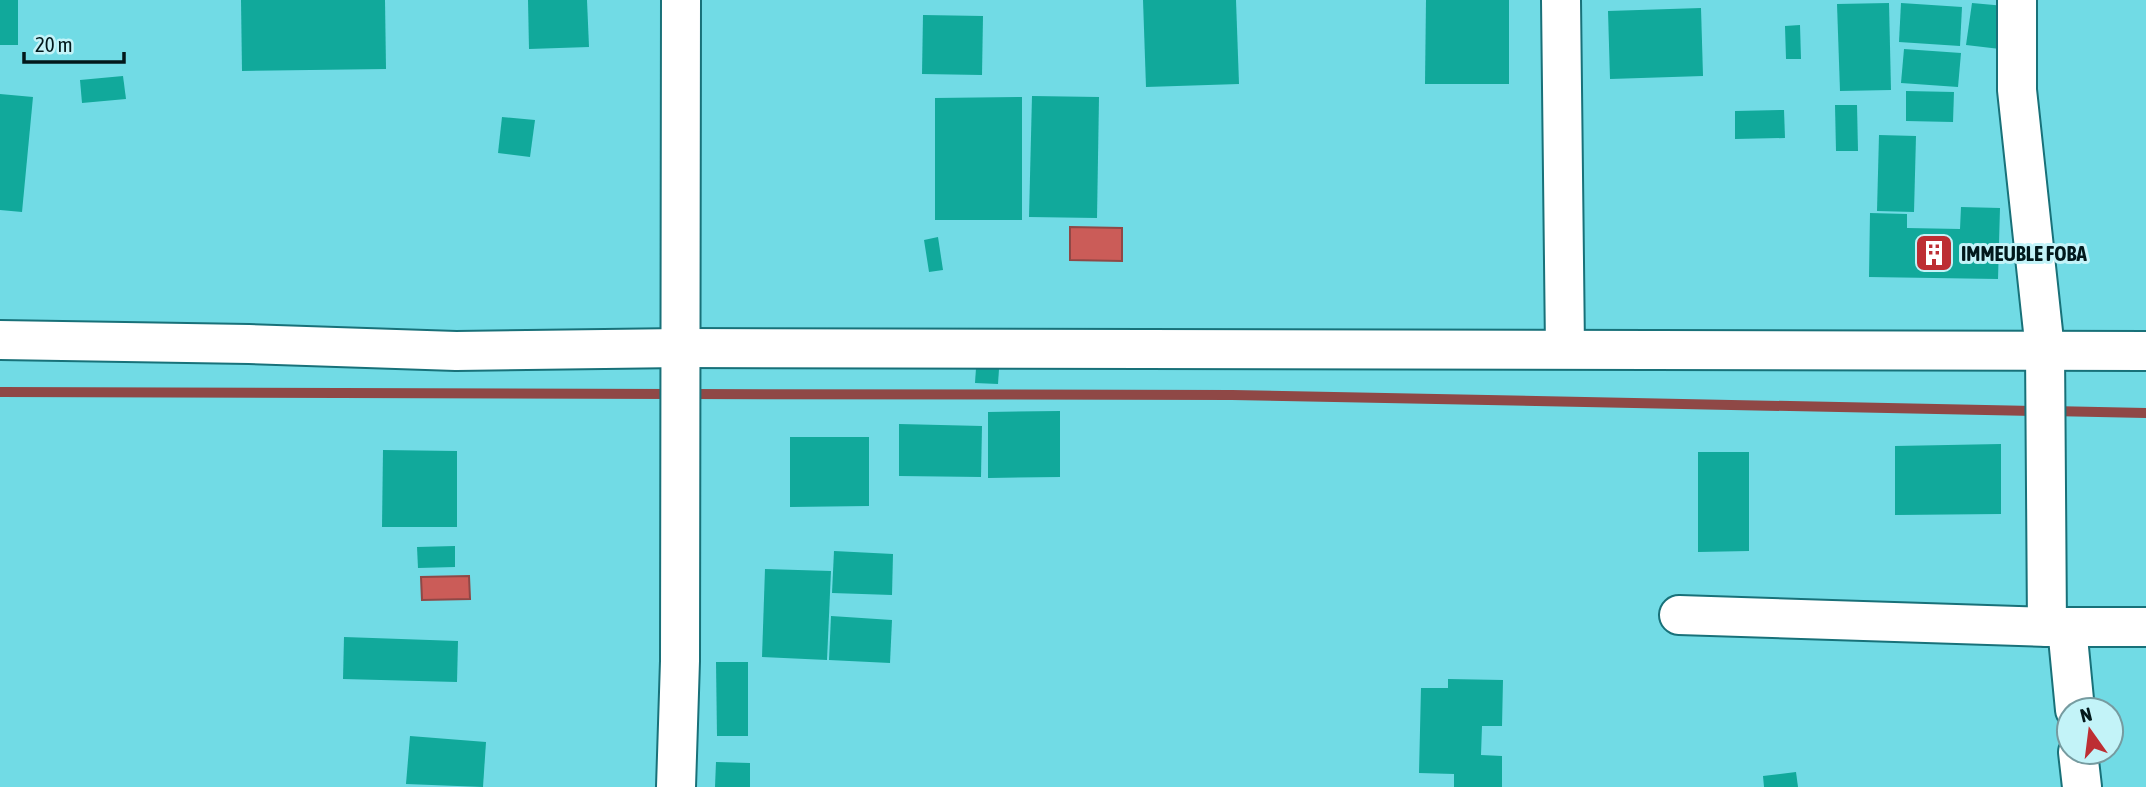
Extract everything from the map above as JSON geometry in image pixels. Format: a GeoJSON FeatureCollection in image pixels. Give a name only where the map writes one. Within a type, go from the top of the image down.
{"type":"FeatureCollection","features":[{"type":"Feature","properties":{"kind":"street"},"geometry":{"type":"LineString","coordinates":[[676,787],[680,661],[681,0]]}},
{"type":"Feature","properties":{"kind":"street"},"geometry":{"type":"LineString","coordinates":[[1561,0],[1565,349]]}},
{"type":"Feature","properties":{"kind":"street"},"geometry":{"type":"LineString","coordinates":[[2017,0],[2017,90],[2045,350],[2057,627],[2072,696]]}},
{"type":"Feature","properties":{"kind":"street"},"geometry":{"type":"LineString","coordinates":[[0,340],[456,351],[681,348],[2146,351]]}},
{"type":"Feature","properties":{"kind":"street"},"geometry":{"type":"LineString","coordinates":[[1679,615],[2057,627],[2146,627]]}},
{"type":"Feature","properties":{"kind":"street"},"geometry":{"type":"LineString","coordinates":[[2080,766],[2082,787]]}},
{"type":"Feature","properties":{"kind":"shaded area"},"geometry":{"type":"Polygon","coordinates":[[[1070,227],[1122,228],[1122,261],[1070,260],[1070,227]]]}},
{"type":"Feature","properties":{"kind":"shaded area"},"geometry":{"type":"Polygon","coordinates":[[[469,576],[470,599],[422,600],[421,577],[469,576]]]}},
{"type":"Feature","properties":{"kind":"building"},"geometry":{"type":"Polygon","coordinates":[[[0,0],[18,0],[18,45],[0,45],[0,0]]]}},
{"type":"Feature","properties":{"kind":"building"},"geometry":{"type":"Polygon","coordinates":[[[241,0],[385,0],[386,69],[242,71],[241,0]]]}},
{"type":"Feature","properties":{"kind":"building"},"geometry":{"type":"Polygon","coordinates":[[[528,0],[587,0],[589,47],[529,49],[528,0]]]}},
{"type":"Feature","properties":{"kind":"building"},"geometry":{"type":"Polygon","coordinates":[[[1143,0],[1236,0],[1239,84],[1146,87],[1143,0]]]}},
{"type":"Feature","properties":{"kind":"building"},"geometry":{"type":"Polygon","coordinates":[[[1426,0],[1509,0],[1509,84],[1425,84],[1426,0]]]}},
{"type":"Feature","properties":{"kind":"building"},"geometry":{"type":"Polygon","coordinates":[[[1889,3],[1891,90],[1840,91],[1837,4],[1889,3]]]}},
{"type":"Feature","properties":{"kind":"building"},"geometry":{"type":"Polygon","coordinates":[[[1901,3],[1962,7],[1960,46],[1899,42],[1901,3]]]}},
{"type":"Feature","properties":{"kind":"building"},"geometry":{"type":"Polygon","coordinates":[[[1972,3],[2005,6],[2000,49],[1966,45],[1972,3]]]}},
{"type":"Feature","properties":{"kind":"building"},"geometry":{"type":"Polygon","coordinates":[[[1701,8],[1703,76],[1610,79],[1608,11],[1701,8]]]}},
{"type":"Feature","properties":{"kind":"building"},"geometry":{"type":"Polygon","coordinates":[[[923,15],[983,16],[982,75],[922,74],[923,15]]]}},
{"type":"Feature","properties":{"kind":"building"},"geometry":{"type":"Polygon","coordinates":[[[1800,25],[1801,59],[1786,59],[1785,26],[1800,25]]]}},
{"type":"Feature","properties":{"kind":"building"},"geometry":{"type":"Polygon","coordinates":[[[1904,49],[1961,53],[1958,87],[1901,83],[1904,49]]]}},
{"type":"Feature","properties":{"kind":"building"},"geometry":{"type":"Polygon","coordinates":[[[123,76],[126,99],[82,103],[80,80],[123,76]]]}},
{"type":"Feature","properties":{"kind":"building"},"geometry":{"type":"Polygon","coordinates":[[[1906,91],[1954,92],[1953,122],[1906,121],[1906,91]]]}},
{"type":"Feature","properties":{"kind":"building"},"geometry":{"type":"Polygon","coordinates":[[[0,94],[33,97],[22,212],[0,210],[0,94]]]}},
{"type":"Feature","properties":{"kind":"building"},"geometry":{"type":"Polygon","coordinates":[[[1032,96],[1099,97],[1097,218],[1029,217],[1032,96]]]}},
{"type":"Feature","properties":{"kind":"building"},"geometry":{"type":"Polygon","coordinates":[[[1022,97],[1022,220],[935,220],[935,98],[1022,97]]]}},
{"type":"Feature","properties":{"kind":"building"},"geometry":{"type":"Polygon","coordinates":[[[1835,105],[1857,105],[1858,151],[1836,151],[1835,105]]]}},
{"type":"Feature","properties":{"kind":"building"},"geometry":{"type":"Polygon","coordinates":[[[1784,110],[1785,138],[1735,139],[1735,111],[1784,110]]]}},
{"type":"Feature","properties":{"kind":"building"},"geometry":{"type":"Polygon","coordinates":[[[502,117],[535,120],[530,157],[498,153],[502,117]]]}},
{"type":"Feature","properties":{"kind":"building"},"geometry":{"type":"Polygon","coordinates":[[[1879,135],[1916,136],[1914,212],[1877,211],[1879,135]]]}},
{"type":"Feature","properties":{"kind":"building","name":"IMMEUBLE FOBA"},"geometry":{"type":"Polygon","coordinates":[[[1961,207],[2000,208],[1998,279],[1869,277],[1870,213],[1907,214],[1907,228],[1960,229],[1961,207]]]}},
{"type":"Feature","properties":{"kind":"building"},"geometry":{"type":"Polygon","coordinates":[[[938,237],[943,270],[929,272],[924,240],[938,237]]]}},
{"type":"Feature","properties":{"kind":"building"},"geometry":{"type":"Polygon","coordinates":[[[976,368],[999,369],[998,384],[975,383],[976,368]]]}},
{"type":"Feature","properties":{"kind":"building"},"geometry":{"type":"Polygon","coordinates":[[[1060,411],[1060,477],[988,478],[988,412],[1060,411]]]}},
{"type":"Feature","properties":{"kind":"building"},"geometry":{"type":"Polygon","coordinates":[[[899,424],[982,426],[981,477],[899,476],[899,424]]]}},
{"type":"Feature","properties":{"kind":"building"},"geometry":{"type":"Polygon","coordinates":[[[790,437],[869,437],[869,506],[790,507],[790,437]]]}},
{"type":"Feature","properties":{"kind":"building"},"geometry":{"type":"Polygon","coordinates":[[[2001,444],[2001,514],[1895,515],[1895,446],[2001,444]]]}},
{"type":"Feature","properties":{"kind":"building"},"geometry":{"type":"Polygon","coordinates":[[[383,450],[457,451],[457,527],[382,527],[383,450]]]}},
{"type":"Feature","properties":{"kind":"building"},"geometry":{"type":"Polygon","coordinates":[[[1698,452],[1749,452],[1749,551],[1698,552],[1698,452]]]}},
{"type":"Feature","properties":{"kind":"building"},"geometry":{"type":"Polygon","coordinates":[[[455,546],[455,567],[418,568],[417,547],[455,546]]]}},
{"type":"Feature","properties":{"kind":"building"},"geometry":{"type":"Polygon","coordinates":[[[834,551],[893,554],[892,595],[832,593],[834,551]]]}},
{"type":"Feature","properties":{"kind":"building"},"geometry":{"type":"Polygon","coordinates":[[[765,569],[831,571],[827,660],[762,657],[765,569]]]}},
{"type":"Feature","properties":{"kind":"building"},"geometry":{"type":"Polygon","coordinates":[[[831,616],[892,620],[890,663],[829,660],[831,616]]]}},
{"type":"Feature","properties":{"kind":"building"},"geometry":{"type":"Polygon","coordinates":[[[344,637],[458,641],[457,682],[343,679],[344,637]]]}},
{"type":"Feature","properties":{"kind":"building"},"geometry":{"type":"Polygon","coordinates":[[[716,662],[748,662],[748,736],[717,736],[716,662]]]}},
{"type":"Feature","properties":{"kind":"building"},"geometry":{"type":"Polygon","coordinates":[[[1448,679],[1503,680],[1502,726],[1482,726],[1481,755],[1502,756],[1502,787],[1454,787],[1454,774],[1419,773],[1421,688],[1448,688],[1448,679]]]}},
{"type":"Feature","properties":{"kind":"building"},"geometry":{"type":"Polygon","coordinates":[[[410,736],[486,742],[483,787],[406,784],[410,736]]]}},
{"type":"Feature","properties":{"kind":"building"},"geometry":{"type":"Polygon","coordinates":[[[716,762],[750,763],[750,787],[715,787],[716,762]]]}},
{"type":"Feature","properties":{"kind":"building"},"geometry":{"type":"Polygon","coordinates":[[[1796,772],[1798,787],[1764,787],[1763,776],[1796,772]]]}},
{"type":"Feature","properties":{"kind":"waterway"},"geometry":{"type":"LineString","coordinates":[[0,392],[671,394]]}},
{"type":"Feature","properties":{"kind":"waterway"},"geometry":{"type":"LineString","coordinates":[[687,394],[1232,395],[2036,411]]}},
{"type":"Feature","properties":{"kind":"waterway"},"geometry":{"type":"LineString","coordinates":[[2051,411],[2146,413]]}},
{"type":"Feature","properties":{"kind":"place","name":"IMMEUBLE FOBA"},"geometry":{"type":"Point","coordinates":[1934,253]}}]}
